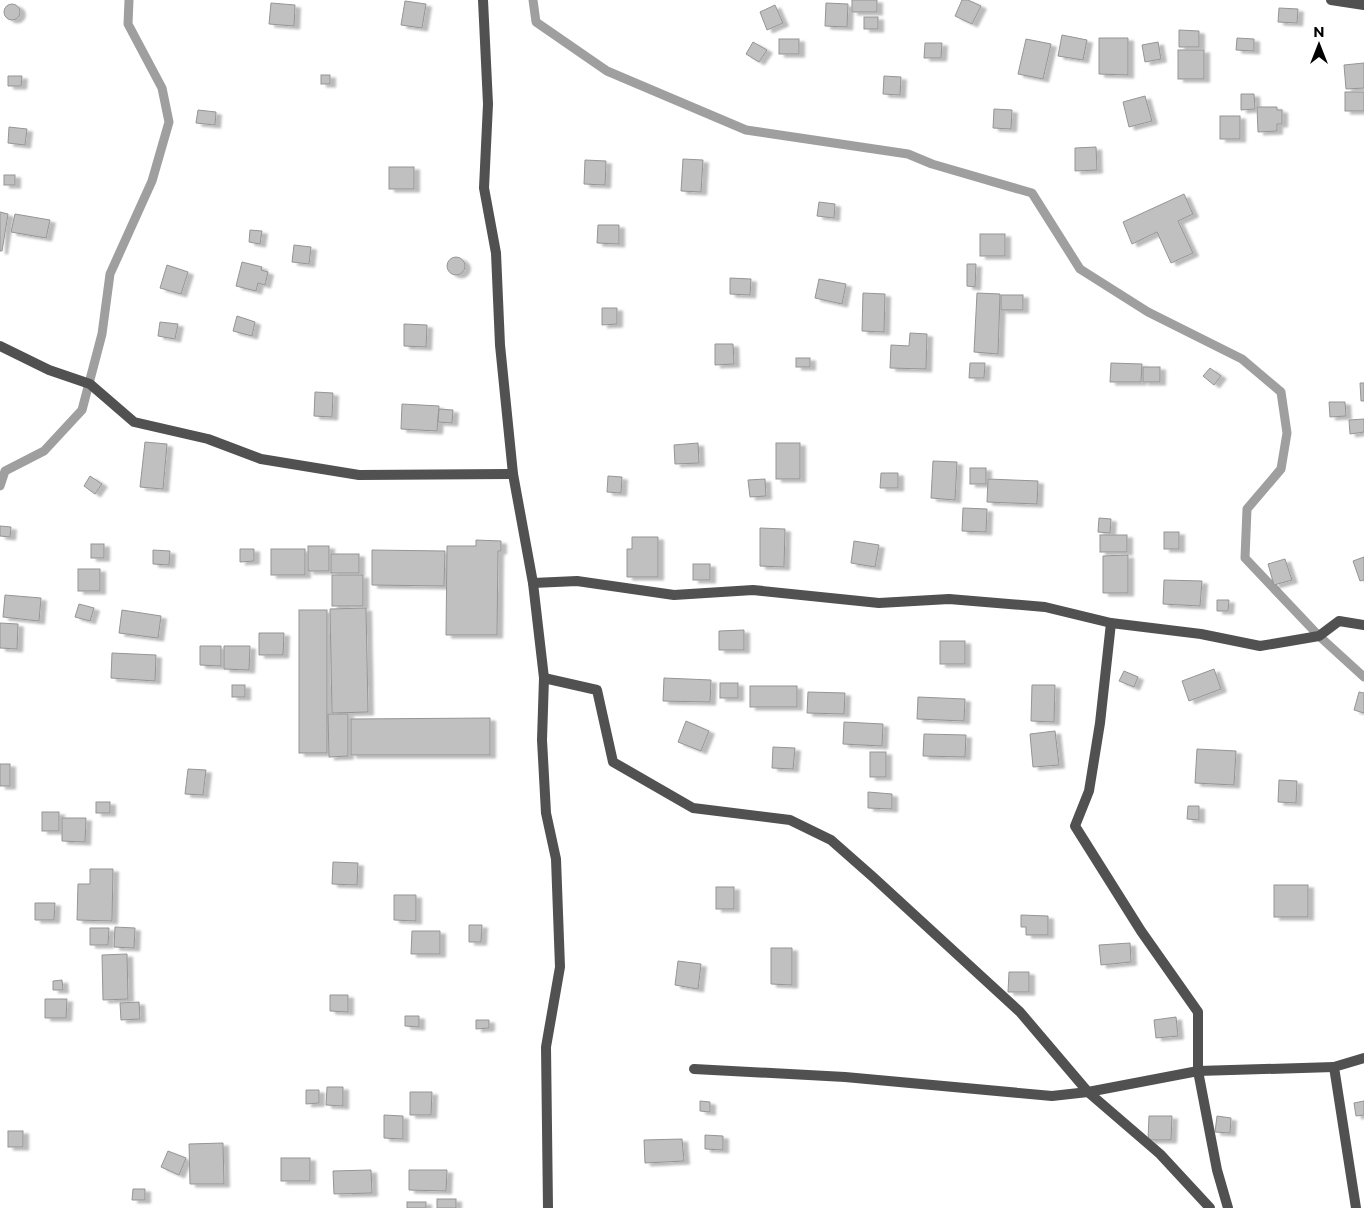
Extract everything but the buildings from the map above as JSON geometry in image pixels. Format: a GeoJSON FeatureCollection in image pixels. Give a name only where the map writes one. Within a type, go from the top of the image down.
{"type":"FeatureCollection","features":[{"type":"Feature","properties":{"kind":"street"},"geometry":{"type":"LineString","coordinates":[[483,0],[488,104],[484,188],[496,253],[500,345],[513,474],[533,583],[544,678],[542,740],[546,813],[556,859],[560,967],[546,1047],[548,1208]]}},
{"type":"Feature","properties":{"kind":"street"},"geometry":{"type":"LineString","coordinates":[[1331,0],[1364,5]]}},
{"type":"Feature","properties":{"kind":"street"},"geometry":{"type":"LineString","coordinates":[[0,346],[49,370],[90,384],[134,422],[208,439],[261,459],[359,475],[513,474]]}},
{"type":"Feature","properties":{"kind":"street"},"geometry":{"type":"LineString","coordinates":[[533,583],[577,581],[674,595],[753,590],[880,603],[949,598],[1045,607],[1110,622],[1201,634],[1260,646],[1319,636],[1339,621],[1364,625]]}},
{"type":"Feature","properties":{"kind":"street"},"geometry":{"type":"LineString","coordinates":[[1110,622],[1100,723],[1089,790],[1075,826],[1141,931],[1198,1012],[1198,1071],[1217,1170],[1228,1208]]}},
{"type":"Feature","properties":{"kind":"street"},"geometry":{"type":"LineString","coordinates":[[544,678],[597,690],[613,762],[693,808],[790,820],[831,840],[874,877],[1020,1012],[1088,1092],[1160,1154],[1210,1208]]}},
{"type":"Feature","properties":{"kind":"street"},"geometry":{"type":"LineString","coordinates":[[694,1069],[845,1077],[1052,1096],[1088,1092],[1198,1071],[1334,1067],[1364,1058]]}},
{"type":"Feature","properties":{"kind":"street"},"geometry":{"type":"LineString","coordinates":[[1334,1067],[1356,1208]]}},
{"type":"Feature","properties":{"kind":"waterway"},"geometry":{"type":"LineString","coordinates":[[0,486],[5,471],[44,451],[82,410],[102,334],[110,274],[152,181],[169,122],[162,88],[128,24],[129,0]]}},
{"type":"Feature","properties":{"kind":"waterway"},"geometry":{"type":"LineString","coordinates":[[533,0],[536,22],[607,71],[746,130],[908,154],[932,164],[1032,193],[1080,269],[1148,312],[1242,359],[1281,392],[1287,433],[1281,469],[1247,509],[1245,558],[1319,636],[1364,677]]}}]}
